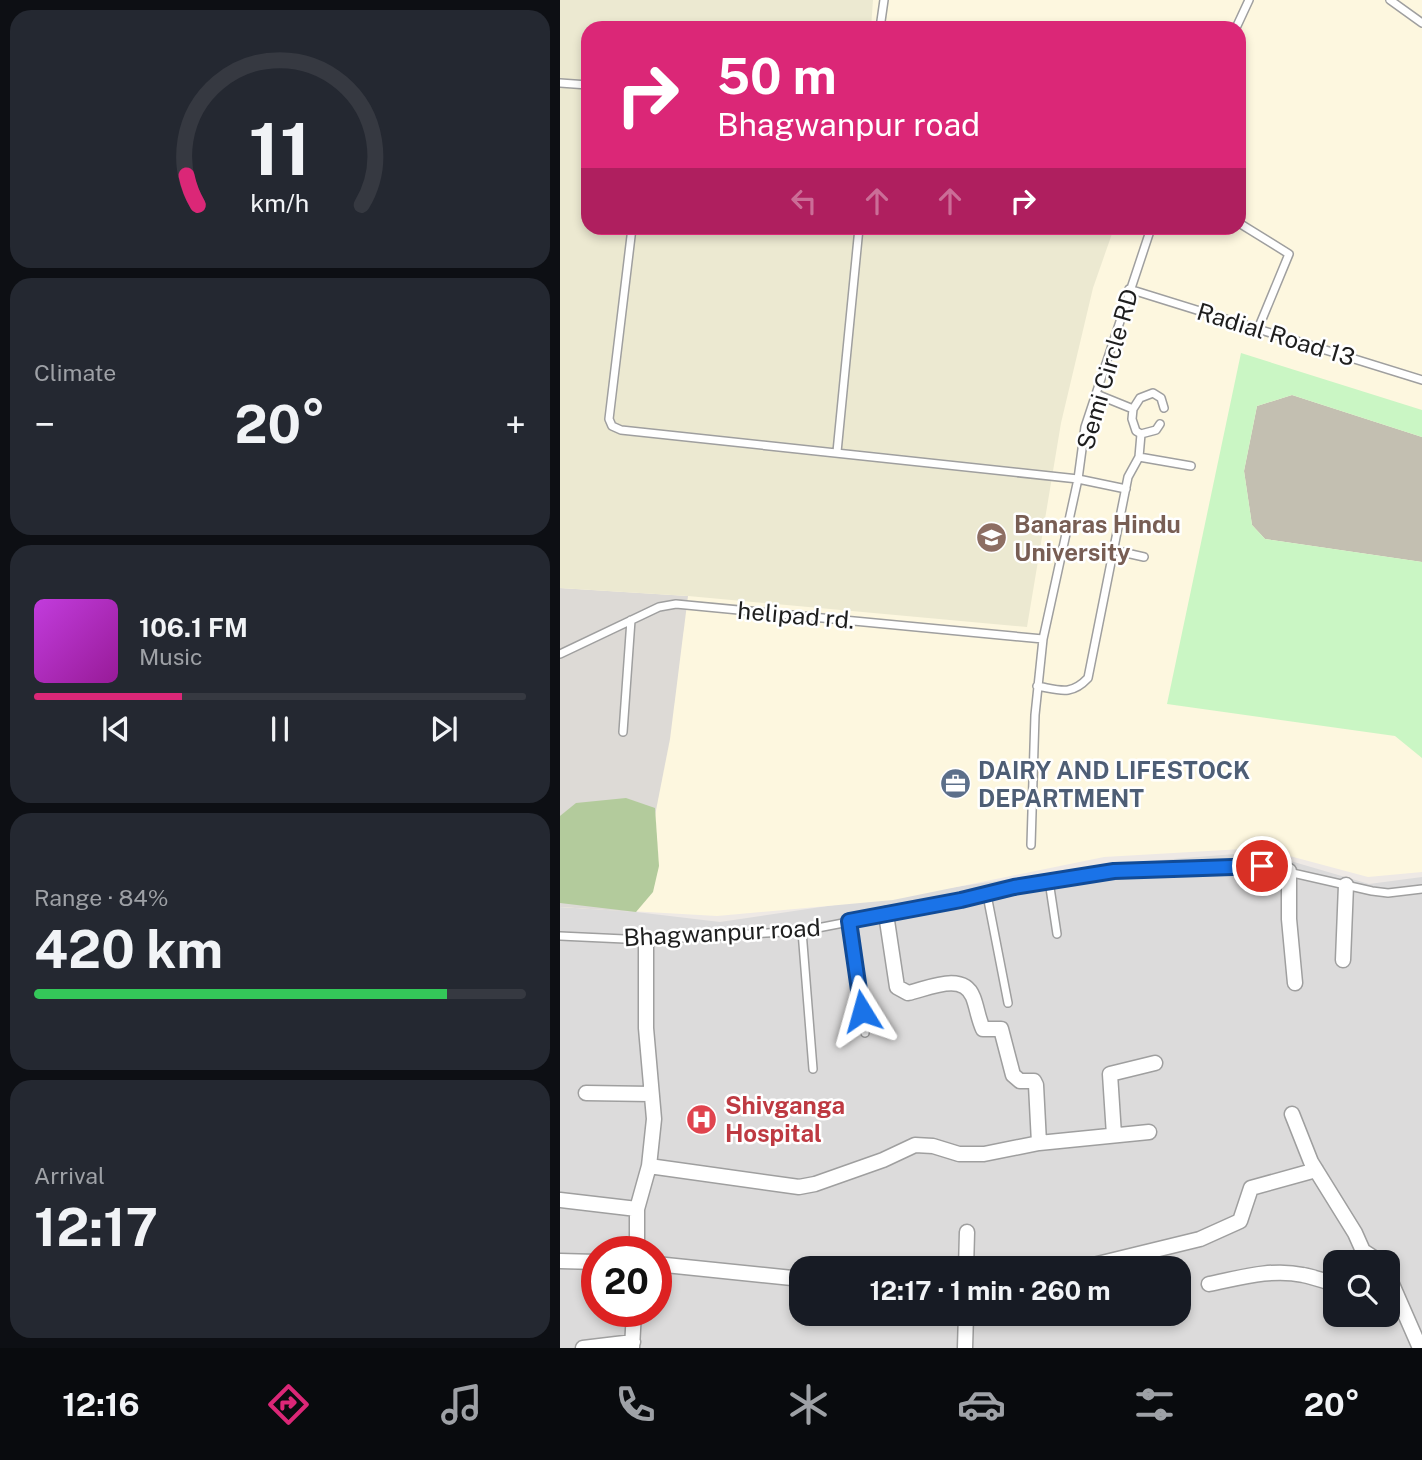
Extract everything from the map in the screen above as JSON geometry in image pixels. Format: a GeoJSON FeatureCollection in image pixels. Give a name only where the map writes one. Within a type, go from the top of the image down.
{"type":"FeatureCollection","features":[{"type":"Feature","properties":{"kind":"street"},"geometry":{"type":"LineString","coordinates":[[1289,871],[1289,919],[1295,983]]}},
{"type":"Feature","properties":{"kind":"street"},"geometry":{"type":"LineString","coordinates":[[1343,960],[1346,885]]}},
{"type":"Feature","properties":{"kind":"street"},"geometry":{"type":"LineString","coordinates":[[886,914],[897,987],[901,991],[908,993],[962,983],[969,988],[983,1029],[1001,1029],[1013,1076],[1020,1081],[1034,1081],[1036,1085],[1039,1143]]}},
{"type":"Feature","properties":{"kind":"street"},"geometry":{"type":"LineString","coordinates":[[638,1236],[638,1209],[649,1166],[654,1119],[646,1028],[646,940]]}},
{"type":"Feature","properties":{"kind":"street"},"geometry":{"type":"LineString","coordinates":[[1114,1135],[1110,1074],[1156,1063]]}},
{"type":"Feature","properties":{"kind":"street"},"geometry":{"type":"LineString","coordinates":[[586,1093],[651,1094]]}},
{"type":"Feature","properties":{"kind":"street"},"geometry":{"type":"LineString","coordinates":[[1292,1114],[1303,1146],[1363,1250]]}},
{"type":"Feature","properties":{"kind":"street"},"geometry":{"type":"LineString","coordinates":[[649,1166],[799,1187],[883,1160],[915,1145],[969,1155],[1012,1150],[1039,1143],[1149,1132]]}},
{"type":"Feature","properties":{"kind":"street"},"geometry":{"type":"LineString","coordinates":[[1130,1256],[1200,1239],[1240,1221],[1251,1188],[1316,1170]]}},
{"type":"Feature","properties":{"kind":"street"},"geometry":{"type":"LineString","coordinates":[[560,1200],[638,1209]]}},
{"type":"Feature","properties":{"kind":"street"},"geometry":{"type":"LineString","coordinates":[[966,1256],[967,1232]]}},
{"type":"Feature","properties":{"kind":"street"},"geometry":{"type":"LineString","coordinates":[[560,1261],[581,1262]]}},
{"type":"Feature","properties":{"kind":"street"},"geometry":{"type":"LineString","coordinates":[[672,1266],[789,1278]]}},
{"type":"Feature","properties":{"kind":"street"},"geometry":{"type":"LineString","coordinates":[[1209,1284],[1244,1276],[1282,1273],[1302,1274],[1323,1280]]}},
{"type":"Feature","properties":{"kind":"street"},"geometry":{"type":"LineString","coordinates":[[1400,1302],[1420,1348]]}},
{"type":"Feature","properties":{"kind":"street"},"geometry":{"type":"LineString","coordinates":[[965,1348],[966,1326]]}},
{"type":"Feature","properties":{"kind":"street"},"geometry":{"type":"LineString","coordinates":[[583,1348],[633,1345],[634,1327]]}},
{"type":"Feature","properties":{"kind":"lane"},"geometry":{"type":"LineString","coordinates":[[881,21],[884,0]]}},
{"type":"Feature","properties":{"kind":"lane"},"geometry":{"type":"LineString","coordinates":[[1239,21],[1249,0]]}},
{"type":"Feature","properties":{"kind":"lane"},"geometry":{"type":"LineString","coordinates":[[1390,0],[1422,23]]}},
{"type":"Feature","properties":{"kind":"lane"},"geometry":{"type":"LineString","coordinates":[[560,83],[581,84]]}},
{"type":"Feature","properties":{"kind":"lane"},"geometry":{"type":"LineString","coordinates":[[1246,227],[1289,254],[1258,329]]}},
{"type":"Feature","properties":{"kind":"lane"},"geometry":{"type":"LineString","coordinates":[[631,235],[609,419],[612,426],[621,430],[1078,479],[1126,489]]}},
{"type":"Feature","properties":{"kind":"lane"},"geometry":{"type":"LineString","coordinates":[[837,453],[858,235]]}},
{"type":"Feature","properties":{"kind":"lane","name":"Semi Circle RD"},"geometry":{"type":"LineString","coordinates":[[1031,845],[1037,686],[1042,639],[1078,479],[1085,427],[1148,235]]}},
{"type":"Feature","properties":{"kind":"lane","name":"Radial Road 13"},"geometry":{"type":"LineString","coordinates":[[1129,289],[1422,380]]}},
{"type":"Feature","properties":{"kind":"lane"},"geometry":{"type":"LineString","coordinates":[[1160,424],[1156,430],[1141,434],[1136,431],[1132,419],[1133,409],[1140,398],[1153,393],[1161,398],[1164,408]]}},
{"type":"Feature","properties":{"kind":"lane"},"geometry":{"type":"LineString","coordinates":[[1096,394],[1133,409]]}},
{"type":"Feature","properties":{"kind":"lane"},"geometry":{"type":"LineString","coordinates":[[1037,686],[1069,691],[1088,678],[1126,489],[1139,457],[1141,434]]}},
{"type":"Feature","properties":{"kind":"lane"},"geometry":{"type":"LineString","coordinates":[[1139,457],[1191,466]]}},
{"type":"Feature","properties":{"kind":"lane"},"geometry":{"type":"LineString","coordinates":[[1113,550],[1144,557]]}},
{"type":"Feature","properties":{"kind":"lane","name":"helipad rd."},"geometry":{"type":"LineString","coordinates":[[560,654],[659,607],[676,604],[1042,639]]}},
{"type":"Feature","properties":{"kind":"lane"},"geometry":{"type":"LineString","coordinates":[[623,732],[631,620]]}},
{"type":"Feature","properties":{"kind":"lane","name":"Bhagwanpur road"},"geometry":{"type":"LineString","coordinates":[[560,936],[646,940],[802,931],[1049,881],[1114,871],[1262,866],[1388,893],[1422,888]]}},
{"type":"Feature","properties":{"kind":"lane"},"geometry":{"type":"LineString","coordinates":[[1049,881],[1057,934]]}},
{"type":"Feature","properties":{"kind":"lane"},"geometry":{"type":"LineString","coordinates":[[987,895],[1008,1003]]}},
{"type":"Feature","properties":{"kind":"lane"},"geometry":{"type":"LineString","coordinates":[[849,921],[865,1033]]}},
{"type":"Feature","properties":{"kind":"lane"},"geometry":{"type":"LineString","coordinates":[[802,931],[813,1069]]}},
{"type":"Feature","properties":{"kind":"shaded area","name":"Banaras Hindu University"},"geometry":{"type":"Polygon","coordinates":[[[560,0],[1422,0],[1422,872],[1368,877],[1260,848],[1104,857],[893,900],[717,916],[560,907],[560,0]]]}},
{"type":"Feature","properties":{"kind":"shaded area"},"geometry":{"type":"Polygon","coordinates":[[[560,0],[873,0],[872,21],[581,21],[581,235],[1112,235],[1093,288],[1061,423],[1027,627],[688,596],[560,588],[560,0]]]}},
{"type":"Feature","properties":{"kind":"shaded area"},"geometry":{"type":"Polygon","coordinates":[[[1292,395],[1422,437],[1422,562],[1265,539],[1252,525],[1244,471],[1257,406],[1292,395]]]}},
{"type":"Feature","properties":{"kind":"shaded area"},"geometry":{"type":"Polygon","coordinates":[[[560,588],[688,596],[670,739],[636,912],[560,907],[560,588]]]}},
{"type":"Feature","properties":{"kind":"shaded area"},"geometry":{"type":"Polygon","coordinates":[[[1260,852],[1369,884],[1422,877],[1422,1348],[560,1348],[560,907],[636,912],[720,922],[1110,864],[1260,852]]]}},
{"type":"Feature","properties":{"kind":"green space"},"geometry":{"type":"Polygon","coordinates":[[[1241,353],[1422,410],[1422,437],[1292,395],[1257,406],[1244,471],[1252,525],[1265,539],[1422,562],[1422,758],[1395,736],[1167,704],[1241,353]]]}},
{"type":"Feature","properties":{"kind":"green space"},"geometry":{"type":"Polygon","coordinates":[[[626,798],[655,808],[659,866],[653,892],[636,912],[560,903],[560,816],[576,803],[626,798]]]}},
{"type":"Feature","properties":{"kind":"place","name":"Banaras Hindu University"},"geometry":{"type":"Point","coordinates":[991,538]}},
{"type":"Feature","properties":{"kind":"place","name":"DAIRY AND LIFESTOCK DEPARTMENT"},"geometry":{"type":"Point","coordinates":[955,784]}},
{"type":"Feature","properties":{"kind":"place","name":"Shivganga Hospital"},"geometry":{"type":"Point","coordinates":[702,1119]}},
{"type":"Feature","properties":{"kind":"route"},"geometry":{"type":"LineString","coordinates":[[862,1011],[849,921],[987,895],[1014,887],[1114,871],[1262,866]]}}]}
